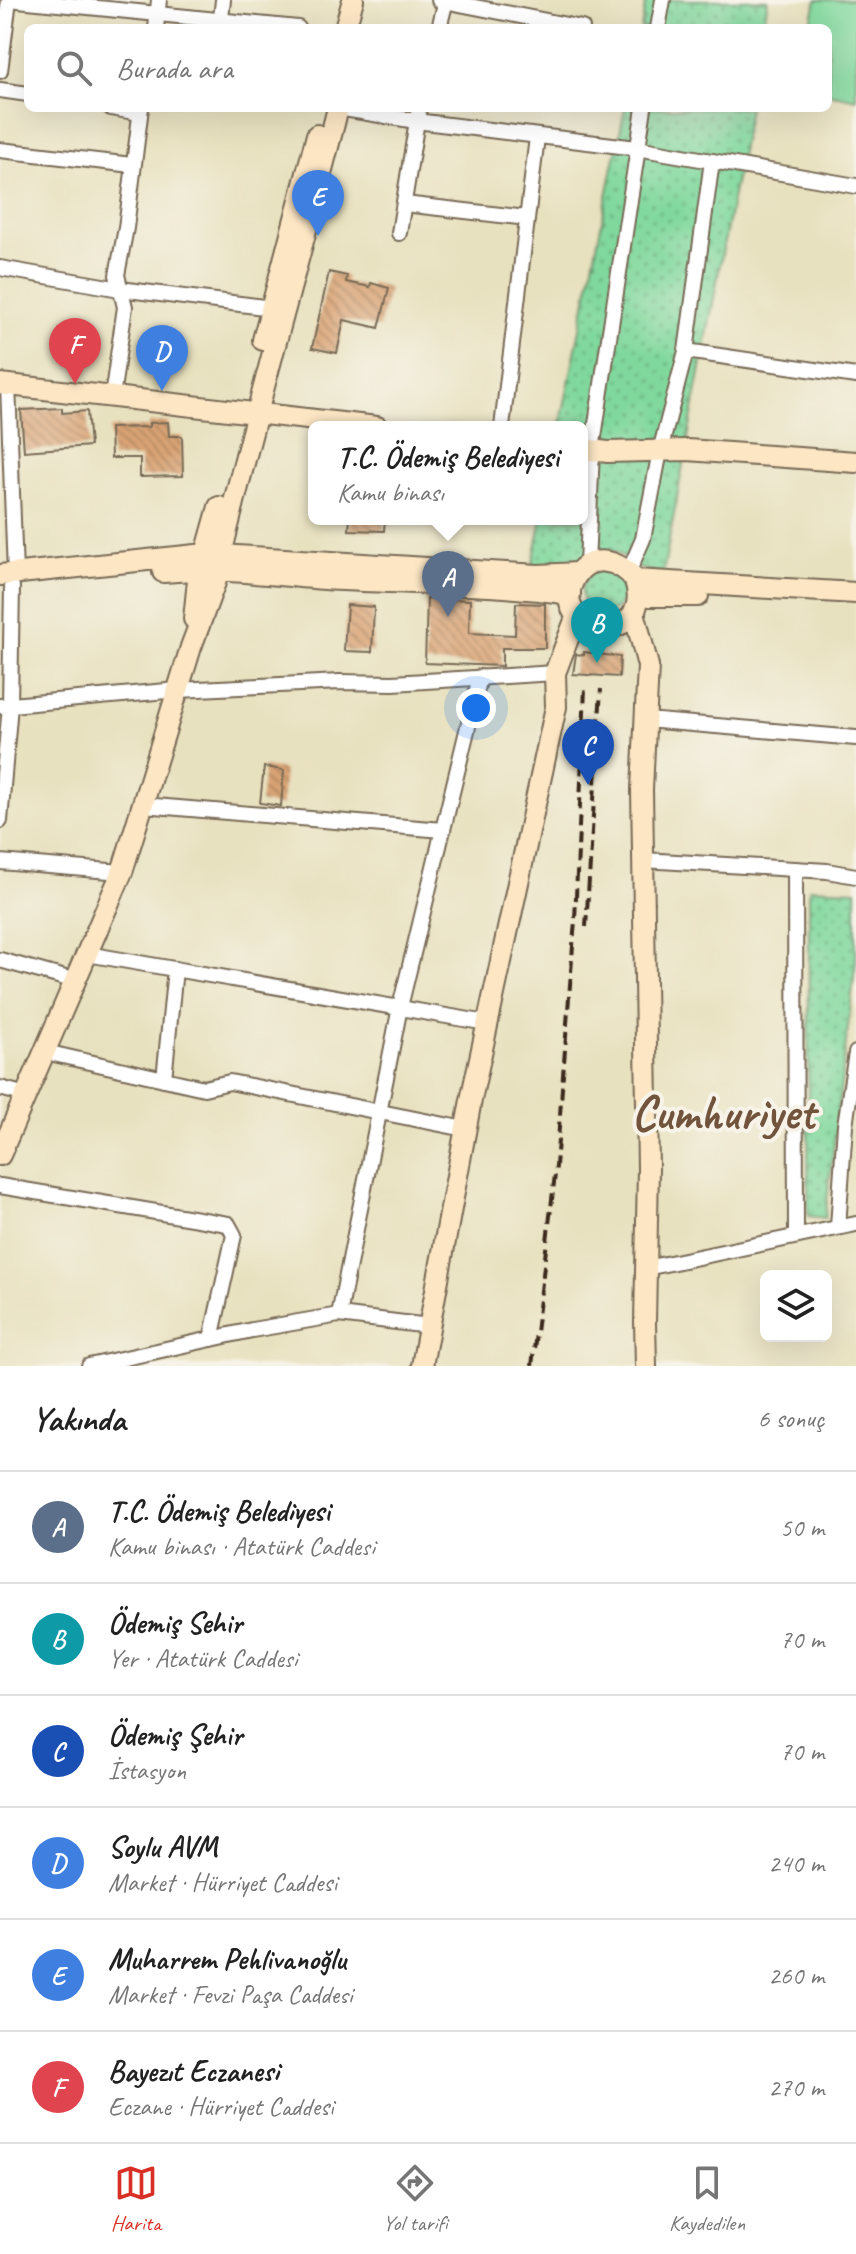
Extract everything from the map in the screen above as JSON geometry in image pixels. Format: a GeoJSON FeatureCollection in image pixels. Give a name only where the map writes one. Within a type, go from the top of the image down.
{"type":"FeatureCollection","features":[{"type":"Feature","properties":{"kind":"street"},"geometry":{"type":"LineString","coordinates":[[0,71],[9,0]]}},
{"type":"Feature","properties":{"kind":"street"},"geometry":{"type":"LineString","coordinates":[[18,0],[92,4],[221,24],[223,0]]}},
{"type":"Feature","properties":{"kind":"street"},"geometry":{"type":"LineString","coordinates":[[346,24],[353,0]]}},
{"type":"Feature","properties":{"kind":"street"},"geometry":{"type":"LineString","coordinates":[[360,24],[366,0]]}},
{"type":"Feature","properties":{"kind":"street"},"geometry":{"type":"LineString","coordinates":[[440,24],[443,0],[562,24]]}},
{"type":"Feature","properties":{"kind":"street"},"geometry":{"type":"LineString","coordinates":[[659,24],[663,0]]}},
{"type":"Feature","properties":{"kind":"street"},"geometry":{"type":"LineString","coordinates":[[0,90],[24,93]]}},
{"type":"Feature","properties":{"kind":"street"},"geometry":{"type":"LineString","coordinates":[[112,397],[125,307],[117,275],[141,112]]}},
{"type":"Feature","properties":{"kind":"street"},"geometry":{"type":"LineString","coordinates":[[0,1155],[122,872],[143,805],[191,647],[250,413],[272,308],[323,112]]}},
{"type":"Feature","properties":{"kind":"street"},"geometry":{"type":"LineString","coordinates":[[250,413],[290,299],[337,112]]}},
{"type":"Feature","properties":{"kind":"street"},"geometry":{"type":"LineString","coordinates":[[391,112],[418,114],[537,137],[637,148],[856,186]]}},
{"type":"Feature","properties":{"kind":"street"},"geometry":{"type":"LineString","coordinates":[[588,444],[643,112]]}},
{"type":"Feature","properties":{"kind":"street"},"geometry":{"type":"LineString","coordinates":[[399,233],[418,114]]}},
{"type":"Feature","properties":{"kind":"street"},"geometry":{"type":"LineString","coordinates":[[503,421],[537,137]]}},
{"type":"Feature","properties":{"kind":"street"},"geometry":{"type":"LineString","coordinates":[[0,150],[132,165]]}},
{"type":"Feature","properties":{"kind":"street"},"geometry":{"type":"LineString","coordinates":[[5,705],[178,690],[340,682],[393,683],[555,673],[579,643],[627,621],[660,451],[686,351],[712,161]]}},
{"type":"Feature","properties":{"kind":"street"},"geometry":{"type":"LineString","coordinates":[[404,204],[527,218]]}},
{"type":"Feature","properties":{"kind":"street"},"geometry":{"type":"LineString","coordinates":[[0,268],[120,289],[272,308]]}},
{"type":"Feature","properties":{"kind":"street"},"geometry":{"type":"LineString","coordinates":[[686,351],[856,376]]}},
{"type":"Feature","properties":{"kind":"street"},"geometry":{"type":"LineString","coordinates":[[0,821],[7,581],[4,384],[323,421]]}},
{"type":"Feature","properties":{"kind":"street"},"geometry":{"type":"LineString","coordinates":[[588,450],[687,450],[856,462]]}},
{"type":"Feature","properties":{"kind":"street"},"geometry":{"type":"LineString","coordinates":[[584,525],[583,569],[570,594],[577,615],[595,628],[607,629]]}},
{"type":"Feature","properties":{"kind":"street"},"geometry":{"type":"LineString","coordinates":[[7,581],[212,562],[538,575],[583,569],[609,561],[634,590],[648,666],[642,790],[648,1169],[645,1365]]}},
{"type":"Feature","properties":{"kind":"street"},"geometry":{"type":"LineString","coordinates":[[212,562],[342,580],[505,587],[570,594]]}},
{"type":"Feature","properties":{"kind":"street"},"geometry":{"type":"LineString","coordinates":[[634,590],[856,593]]}},
{"type":"Feature","properties":{"kind":"street"},"geometry":{"type":"LineString","coordinates":[[634,590],[856,606]]}},
{"type":"Feature","properties":{"kind":"street"},"geometry":{"type":"LineString","coordinates":[[422,1366],[465,1129],[556,707],[555,673],[577,615]]}},
{"type":"Feature","properties":{"kind":"street"},"geometry":{"type":"LineString","coordinates":[[339,1315],[400,1007],[480,677]]}},
{"type":"Feature","properties":{"kind":"street"},"geometry":{"type":"LineString","coordinates":[[646,720],[856,738]]}},
{"type":"Feature","properties":{"kind":"street"},"geometry":{"type":"LineString","coordinates":[[143,805],[443,830]]}},
{"type":"Feature","properties":{"kind":"street"},"geometry":{"type":"LineString","coordinates":[[643,860],[795,869],[856,876]]}},
{"type":"Feature","properties":{"kind":"street"},"geometry":{"type":"LineString","coordinates":[[0,862],[122,872]]}},
{"type":"Feature","properties":{"kind":"street"},"geometry":{"type":"LineString","coordinates":[[795,869],[796,1236]]}},
{"type":"Feature","properties":{"kind":"street"},"geometry":{"type":"LineString","coordinates":[[87,954],[487,1023]]}},
{"type":"Feature","properties":{"kind":"street"},"geometry":{"type":"LineString","coordinates":[[0,960],[76,981]]}},
{"type":"Feature","properties":{"kind":"street"},"geometry":{"type":"LineString","coordinates":[[164,1079],[175,969]]}},
{"type":"Feature","properties":{"kind":"street"},"geometry":{"type":"LineString","coordinates":[[45,1052],[204,1088],[230,1082],[465,1129]]}},
{"type":"Feature","properties":{"kind":"street"},"geometry":{"type":"LineString","coordinates":[[838,1227],[845,1125],[856,1053]]}},
{"type":"Feature","properties":{"kind":"street"},"geometry":{"type":"LineString","coordinates":[[0,1088],[26,1095]]}},
{"type":"Feature","properties":{"kind":"street"},"geometry":{"type":"LineString","coordinates":[[0,1186],[228,1224],[234,1235],[211,1339]]}},
{"type":"Feature","properties":{"kind":"street"},"geometry":{"type":"LineString","coordinates":[[646,1268],[856,1224]]}},
{"type":"Feature","properties":{"kind":"street"},"geometry":{"type":"LineString","coordinates":[[89,1366],[339,1315],[429,1326]]}},
{"type":"Feature","properties":{"kind":"green space"},"geometry":{"type":"Polygon","coordinates":[[[646,0],[768,0],[764,24],[642,24],[646,0]]]}},
{"type":"Feature","properties":{"kind":"green space"},"geometry":{"type":"Polygon","coordinates":[[[816,0],[856,0],[856,99],[832,94],[832,24],[811,24],[816,0]]]}},
{"type":"Feature","properties":{"kind":"green space"},"geometry":{"type":"Polygon","coordinates":[[[624,112],[748,112],[663,573],[641,569],[615,551],[597,551],[567,569],[532,567],[541,525],[588,525],[588,421],[561,421],[624,112]]]}},
{"type":"Feature","properties":{"kind":"green space"},"geometry":{"type":"Polygon","coordinates":[[[603,571],[618,577],[624,592],[618,607],[603,613],[588,607],[582,592],[588,577],[603,571]]]}},
{"type":"Feature","properties":{"kind":"green space"},"geometry":{"type":"Polygon","coordinates":[[[809,888],[856,890],[856,961],[825,1218],[808,1216],[809,888]]]}},
{"type":"Feature","properties":{"kind":"building"},"geometry":{"type":"Polygon","coordinates":[[[329,272],[347,276],[346,282],[370,287],[371,283],[389,288],[379,328],[344,320],[337,353],[312,348],[329,272]]]}},
{"type":"Feature","properties":{"kind":"building"},"geometry":{"type":"Polygon","coordinates":[[[62,408],[62,413],[87,411],[90,446],[24,451],[21,410],[62,408]]]}},
{"type":"Feature","properties":{"kind":"building"},"geometry":{"type":"Polygon","coordinates":[[[168,422],[169,436],[182,436],[183,476],[140,477],[140,458],[111,458],[110,428],[149,427],[149,423],[168,422]]]}},
{"type":"Feature","properties":{"kind":"building"},"geometry":{"type":"Polygon","coordinates":[[[349,525],[384,525],[384,531],[349,530],[349,525]]]}},
{"type":"Feature","properties":{"kind":"building"},"geometry":{"type":"Polygon","coordinates":[[[427,598],[470,600],[469,633],[515,635],[516,603],[545,604],[545,648],[502,648],[502,666],[425,663],[427,598]]]}},
{"type":"Feature","properties":{"kind":"building"},"geometry":{"type":"Polygon","coordinates":[[[347,605],[374,607],[372,652],[344,651],[347,605]]]}},
{"type":"Feature","properties":{"kind":"building"},"geometry":{"type":"Polygon","coordinates":[[[584,652],[620,657],[619,677],[573,674],[576,654],[584,655],[584,652]]]}},
{"type":"Feature","properties":{"kind":"building"},"geometry":{"type":"Polygon","coordinates":[[[264,767],[284,770],[281,806],[260,803],[264,767]]]}},
{"type":"Feature","properties":{"kind":"railway"},"geometry":{"type":"LineString","coordinates":[[532,1366],[556,1166],[575,920],[585,688]]}},
{"type":"Feature","properties":{"kind":"railway"},"geometry":{"type":"LineString","coordinates":[[586,927],[601,689]]}},
{"type":"Feature","properties":{"kind":"place","name":"Muharrem Pehlivanoğlu"},"geometry":{"type":"Point","coordinates":[318,236]}},
{"type":"Feature","properties":{"kind":"place","name":"Bayezıt Eczanesi"},"geometry":{"type":"Point","coordinates":[75,384]}},
{"type":"Feature","properties":{"kind":"place","name":"Soylu AVM"},"geometry":{"type":"Point","coordinates":[162,391]}},
{"type":"Feature","properties":{"kind":"place","name":"T.C. Ödemiş Belediyesi"},"geometry":{"type":"Point","coordinates":[448,617]}},
{"type":"Feature","properties":{"kind":"place","name":"Ödemiş Sehir"},"geometry":{"type":"Point","coordinates":[597,663]}},
{"type":"Feature","properties":{"kind":"place","name":"Ödemiş Şehir"},"geometry":{"type":"Point","coordinates":[588,785]}},
{"type":"Feature","properties":{"kind":"district","name":"Cumhuriyet"},"geometry":{"type":"Point","coordinates":[723,1112]}}]}
